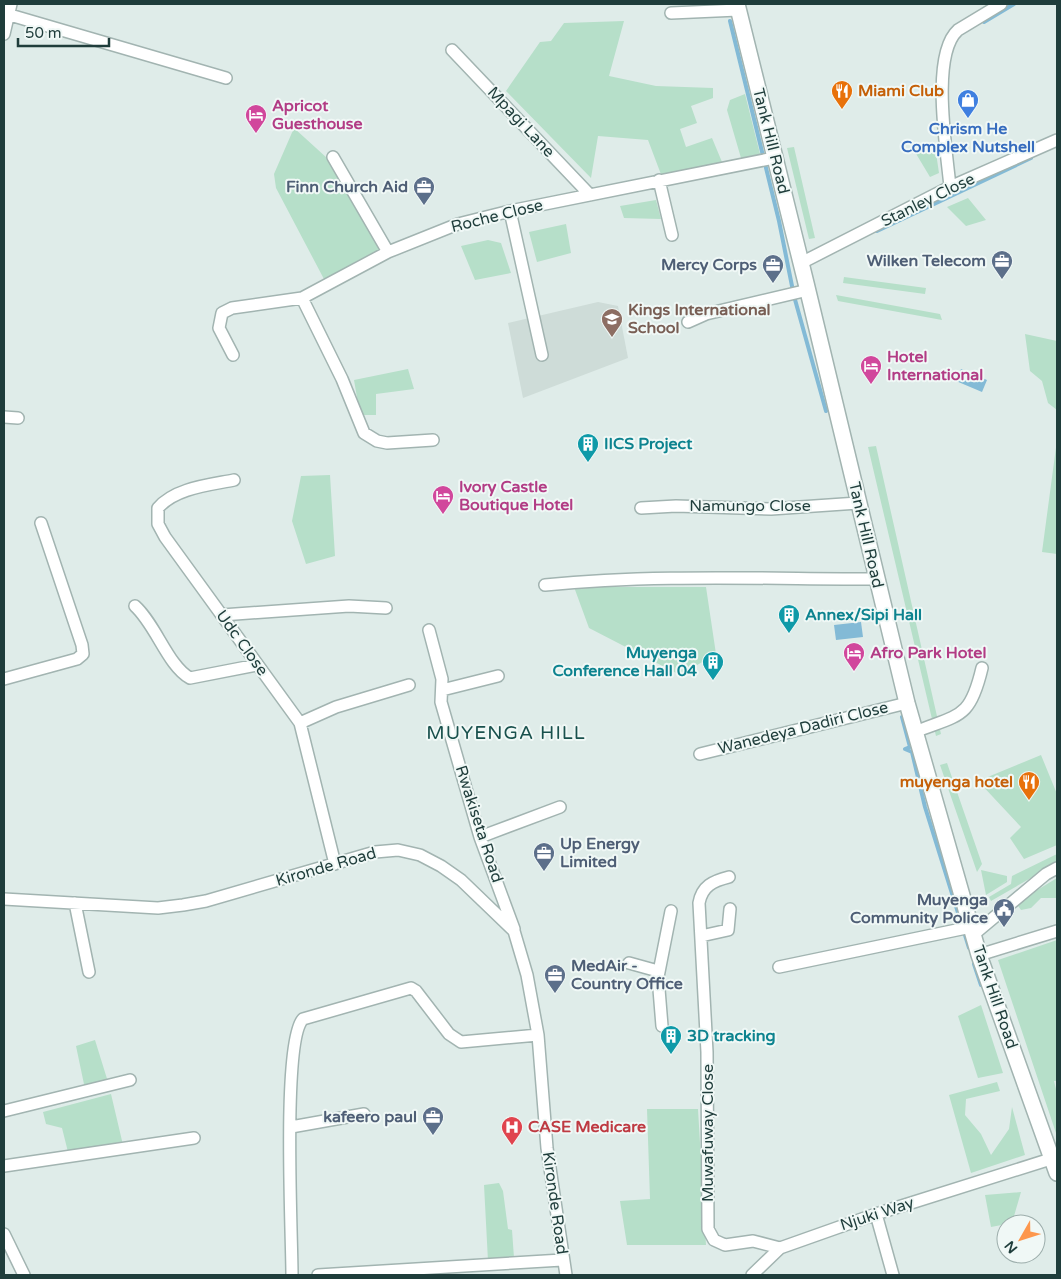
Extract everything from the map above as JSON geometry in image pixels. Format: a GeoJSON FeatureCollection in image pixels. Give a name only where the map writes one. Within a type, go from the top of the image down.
{"type":"FeatureCollection","features":[{"type":"Feature","properties":{"kind":"street"},"geometry":{"type":"LineString","coordinates":[[950,187],[942,102],[942,74],[947,47],[952,35],[958,30],[1001,4]]}},
{"type":"Feature","properties":{"kind":"street"},"geometry":{"type":"LineString","coordinates":[[671,13],[738,7]]}},
{"type":"Feature","properties":{"kind":"street","name":"Tank Hill Road"},"geometry":{"type":"LineString","coordinates":[[738,7],[907,703],[979,955],[1056,1163]]}},
{"type":"Feature","properties":{"kind":"street"},"geometry":{"type":"LineString","coordinates":[[4,34],[11,9],[226,78]]}},
{"type":"Feature","properties":{"kind":"street","name":"Mpagi Lane"},"geometry":{"type":"LineString","coordinates":[[452,50],[590,195]]}},
{"type":"Feature","properties":{"kind":"street","name":"Stanley Close"},"geometry":{"type":"LineString","coordinates":[[801,263],[950,187],[1057,140]]}},
{"type":"Feature","properties":{"kind":"street"},"geometry":{"type":"LineString","coordinates":[[333,157],[388,252]]}},
{"type":"Feature","properties":{"kind":"street","name":"Roche Close"},"geometry":{"type":"LineString","coordinates":[[233,355],[222,335],[218,321],[222,313],[232,308],[302,298],[388,252],[458,224],[510,211],[774,158]]}},
{"type":"Feature","properties":{"kind":"street"},"geometry":{"type":"LineString","coordinates":[[659,180],[672,235]]}},
{"type":"Feature","properties":{"kind":"street"},"geometry":{"type":"LineString","coordinates":[[510,211],[542,355]]}},
{"type":"Feature","properties":{"kind":"street"},"geometry":{"type":"LineString","coordinates":[[688,322],[706,314],[808,290]]}},
{"type":"Feature","properties":{"kind":"street"},"geometry":{"type":"LineString","coordinates":[[302,298],[342,380],[364,433],[377,442],[433,440]]}},
{"type":"Feature","properties":{"kind":"street"},"geometry":{"type":"LineString","coordinates":[[4,417],[18,418]]}},
{"type":"Feature","properties":{"kind":"street","name":"Udc Close"},"geometry":{"type":"LineString","coordinates":[[234,480],[190,490],[170,498],[158,508],[156,515],[165,537],[300,723],[335,864]]}},
{"type":"Feature","properties":{"kind":"street","name":"Namungo Close"},"geometry":{"type":"LineString","coordinates":[[641,508],[676,506],[771,509],[858,503]]}},
{"type":"Feature","properties":{"kind":"street"},"geometry":{"type":"LineString","coordinates":[[4,679],[77,660],[82,654],[82,646],[41,523]]}},
{"type":"Feature","properties":{"kind":"street"},"geometry":{"type":"LineString","coordinates":[[545,585],[599,581],[732,578],[876,579]]}},
{"type":"Feature","properties":{"kind":"street"},"geometry":{"type":"LineString","coordinates":[[135,606],[147,618],[180,671],[190,678],[257,665]]}},
{"type":"Feature","properties":{"kind":"street"},"geometry":{"type":"LineString","coordinates":[[222,615],[349,606],[386,608]]}},
{"type":"Feature","properties":{"kind":"street","name":"Rwakiseta Road"},"geometry":{"type":"LineString","coordinates":[[429,630],[442,679],[441,702],[480,837],[514,931]]}},
{"type":"Feature","properties":{"kind":"street"},"geometry":{"type":"LineString","coordinates":[[915,732],[960,714],[967,708],[976,692],[982,668]]}},
{"type":"Feature","properties":{"kind":"street"},"geometry":{"type":"LineString","coordinates":[[442,690],[498,676]]}},
{"type":"Feature","properties":{"kind":"street"},"geometry":{"type":"LineString","coordinates":[[300,723],[336,707],[409,684]]}},
{"type":"Feature","properties":{"kind":"street","name":"Wanedeya Dadiri Close"},"geometry":{"type":"LineString","coordinates":[[700,754],[907,703]]}},
{"type":"Feature","properties":{"kind":"street"},"geometry":{"type":"LineString","coordinates":[[480,837],[560,807]]}},
{"type":"Feature","properties":{"kind":"street","name":"Kironde Road"},"geometry":{"type":"LineString","coordinates":[[4,899],[158,908],[183,905],[206,901],[375,852],[398,850],[420,855],[461,880],[514,931],[527,975],[538,1035],[547,1148],[562,1260],[566,1275]]}},
{"type":"Feature","properties":{"kind":"street"},"geometry":{"type":"LineString","coordinates":[[779,967],[972,931],[1046,874],[1057,868]]}},
{"type":"Feature","properties":{"kind":"street","name":"Muwafuway Close"},"geometry":{"type":"LineString","coordinates":[[730,877],[708,884],[700,893],[707,1052],[708,1228],[714,1240],[725,1245],[753,1241],[780,1248]]}},
{"type":"Feature","properties":{"kind":"street"},"geometry":{"type":"LineString","coordinates":[[75,903],[89,972]]}},
{"type":"Feature","properties":{"kind":"street"},"geometry":{"type":"LineString","coordinates":[[701,936],[728,930],[730,909]]}},
{"type":"Feature","properties":{"kind":"street"},"geometry":{"type":"LineString","coordinates":[[662,1026],[658,971],[671,911]]}},
{"type":"Feature","properties":{"kind":"street"},"geometry":{"type":"LineString","coordinates":[[979,955],[1057,931]]}},
{"type":"Feature","properties":{"kind":"street"},"geometry":{"type":"LineString","coordinates":[[629,963],[658,971]]}},
{"type":"Feature","properties":{"kind":"street"},"geometry":{"type":"LineString","coordinates":[[292,1275],[289,1086],[297,1028],[301,1021],[308,1016],[411,988],[416,991],[449,1034],[461,1042],[538,1035]]}},
{"type":"Feature","properties":{"kind":"street"},"geometry":{"type":"LineString","coordinates":[[4,1111],[130,1080]]}},
{"type":"Feature","properties":{"kind":"street"},"geometry":{"type":"LineString","coordinates":[[291,1127],[364,1114]]}},
{"type":"Feature","properties":{"kind":"street"},"geometry":{"type":"LineString","coordinates":[[4,1166],[194,1138]]}},
{"type":"Feature","properties":{"kind":"street","name":"Njuki Way"},"geometry":{"type":"LineString","coordinates":[[780,1248],[876,1214],[1056,1163]]}},
{"type":"Feature","properties":{"kind":"street"},"geometry":{"type":"LineString","coordinates":[[876,1214],[893,1275]]}},
{"type":"Feature","properties":{"kind":"street"},"geometry":{"type":"LineString","coordinates":[[4,1234],[24,1275]]}},
{"type":"Feature","properties":{"kind":"street"},"geometry":{"type":"LineString","coordinates":[[752,1275],[780,1248]]}},
{"type":"Feature","properties":{"kind":"street"},"geometry":{"type":"LineString","coordinates":[[318,1275],[562,1260]]}},
{"type":"Feature","properties":{"kind":"shaded area"},"geometry":{"type":"Polygon","coordinates":[[[598,302],[618,306],[628,358],[523,398],[508,323],[598,302]]]}},
{"type":"Feature","properties":{"kind":"green space"},"geometry":{"type":"Polygon","coordinates":[[[624,21],[609,76],[656,86],[713,88],[713,98],[691,106],[697,123],[680,129],[686,147],[712,138],[722,162],[662,177],[648,140],[598,136],[591,178],[506,91],[540,42],[551,41],[564,23],[624,21]]]}},
{"type":"Feature","properties":{"kind":"green space"},"geometry":{"type":"Polygon","coordinates":[[[745,94],[760,154],[741,158],[727,110],[730,100],[745,94]]]}},
{"type":"Feature","properties":{"kind":"green space"},"geometry":{"type":"Polygon","coordinates":[[[294,128],[327,158],[382,251],[325,281],[276,188],[274,174],[294,128]]]}},
{"type":"Feature","properties":{"kind":"green space"},"geometry":{"type":"Polygon","coordinates":[[[935,146],[939,173],[930,177],[915,152],[935,146]]]}},
{"type":"Feature","properties":{"kind":"green space"},"geometry":{"type":"Polygon","coordinates":[[[794,147],[815,238],[809,239],[787,148],[794,147]]]}},
{"type":"Feature","properties":{"kind":"green space"},"geometry":{"type":"Polygon","coordinates":[[[968,198],[986,220],[966,226],[947,207],[968,198]]]}},
{"type":"Feature","properties":{"kind":"green space"},"geometry":{"type":"Polygon","coordinates":[[[656,200],[661,219],[624,218],[620,206],[656,200]]]}},
{"type":"Feature","properties":{"kind":"green space"},"geometry":{"type":"Polygon","coordinates":[[[566,224],[571,253],[537,262],[529,232],[566,224]]]}},
{"type":"Feature","properties":{"kind":"green space"},"geometry":{"type":"Polygon","coordinates":[[[488,240],[501,243],[511,273],[475,280],[461,246],[488,240]]]}},
{"type":"Feature","properties":{"kind":"green space"},"geometry":{"type":"Polygon","coordinates":[[[844,277],[926,288],[925,294],[843,283],[844,277]]]}},
{"type":"Feature","properties":{"kind":"green space"},"geometry":{"type":"Polygon","coordinates":[[[836,295],[940,314],[942,320],[838,301],[836,295]]]}},
{"type":"Feature","properties":{"kind":"green space"},"geometry":{"type":"Polygon","coordinates":[[[1025,334],[1057,341],[1057,410],[1048,403],[1042,381],[1030,371],[1025,334]]]}},
{"type":"Feature","properties":{"kind":"green space"},"geometry":{"type":"Polygon","coordinates":[[[408,369],[414,389],[376,394],[376,415],[360,415],[354,380],[408,369]]]}},
{"type":"Feature","properties":{"kind":"green space"},"geometry":{"type":"Polygon","coordinates":[[[1057,440],[1057,554],[1042,552],[1057,440]]]}},
{"type":"Feature","properties":{"kind":"green space"},"geometry":{"type":"Polygon","coordinates":[[[876,446],[941,734],[936,736],[868,447],[876,446]]]}},
{"type":"Feature","properties":{"kind":"green space"},"geometry":{"type":"Polygon","coordinates":[[[330,475],[335,556],[306,564],[292,521],[301,476],[330,475]]]}},
{"type":"Feature","properties":{"kind":"green space"},"geometry":{"type":"Polygon","coordinates":[[[574,587],[706,587],[716,654],[680,675],[589,628],[574,587]]]}},
{"type":"Feature","properties":{"kind":"green space"},"geometry":{"type":"Polygon","coordinates":[[[1041,755],[1057,794],[1057,845],[1024,859],[1010,838],[1021,827],[978,781],[1041,755]]]}},
{"type":"Feature","properties":{"kind":"green space"},"geometry":{"type":"Polygon","coordinates":[[[947,763],[982,864],[977,872],[940,765],[947,763]]]}},
{"type":"Feature","properties":{"kind":"green space"},"geometry":{"type":"Polygon","coordinates":[[[1057,854],[1057,863],[991,901],[989,897],[1011,884],[1012,876],[1057,854]]]}},
{"type":"Feature","properties":{"kind":"green space"},"geometry":{"type":"Polygon","coordinates":[[[981,870],[1007,876],[1007,882],[986,895],[981,870]]]}},
{"type":"Feature","properties":{"kind":"green space"},"geometry":{"type":"Polygon","coordinates":[[[1057,878],[1057,898],[1041,898],[1031,908],[1021,910],[1016,903],[1057,878]]]}},
{"type":"Feature","properties":{"kind":"green space"},"geometry":{"type":"Polygon","coordinates":[[[1057,940],[1057,1081],[1054,1081],[1057,1093],[1057,1136],[998,960],[1057,940]]]}},
{"type":"Feature","properties":{"kind":"green space"},"geometry":{"type":"Polygon","coordinates":[[[981,1005],[1003,1073],[978,1078],[958,1016],[981,1005]]]}},
{"type":"Feature","properties":{"kind":"green space"},"geometry":{"type":"Polygon","coordinates":[[[95,1040],[108,1082],[85,1089],[76,1046],[95,1040]]]}},
{"type":"Feature","properties":{"kind":"green space"},"geometry":{"type":"Polygon","coordinates":[[[997,1082],[1000,1091],[966,1099],[965,1115],[981,1134],[991,1155],[1009,1129],[1012,1107],[1025,1155],[971,1173],[949,1095],[997,1082]]]}},
{"type":"Feature","properties":{"kind":"green space"},"geometry":{"type":"Polygon","coordinates":[[[111,1094],[123,1145],[68,1152],[62,1128],[46,1124],[43,1112],[111,1094]]]}},
{"type":"Feature","properties":{"kind":"green space"},"geometry":{"type":"Polygon","coordinates":[[[647,1109],[698,1109],[706,1245],[627,1245],[620,1201],[650,1199],[647,1109]]]}},
{"type":"Feature","properties":{"kind":"green space"},"geometry":{"type":"Polygon","coordinates":[[[499,1183],[503,1191],[508,1229],[512,1230],[514,1258],[488,1261],[484,1185],[499,1183]]]}},
{"type":"Feature","properties":{"kind":"green space"},"geometry":{"type":"Polygon","coordinates":[[[1021,1192],[1015,1214],[996,1214],[996,1226],[991,1227],[985,1195],[1021,1192]]]}},
{"type":"Feature","properties":{"kind":"water"},"geometry":{"type":"Polygon","coordinates":[[[961,369],[987,380],[982,392],[956,381],[961,369]]]}},
{"type":"Feature","properties":{"kind":"water"},"geometry":{"type":"Polygon","coordinates":[[[861,622],[863,637],[836,640],[834,625],[861,622]]]}},
{"type":"Feature","properties":{"kind":"waterway"},"geometry":{"type":"LineString","coordinates":[[984,22],[1014,4]]}},
{"type":"Feature","properties":{"kind":"waterway"},"geometry":{"type":"LineString","coordinates":[[730,21],[779,221],[794,296],[826,411]]}},
{"type":"Feature","properties":{"kind":"waterway"},"geometry":{"type":"LineString","coordinates":[[877,231],[1031,158]]}},
{"type":"Feature","properties":{"kind":"waterway"},"geometry":{"type":"LineString","coordinates":[[902,717],[910,747],[905,749],[912,752],[925,807],[969,948]]}},
{"type":"Feature","properties":{"kind":"waterway"},"geometry":{"type":"LineString","coordinates":[[974,964],[981,985]]}},
{"type":"Feature","properties":{"kind":"place","name":"Miami Club"},"geometry":{"type":"Point","coordinates":[842,110]}},
{"type":"Feature","properties":{"kind":"place","name":"Chrism He Complex Nutshell"},"geometry":{"type":"Point","coordinates":[968,119]}},
{"type":"Feature","properties":{"kind":"place","name":"Apricot Guesthouse"},"geometry":{"type":"Point","coordinates":[256,134]}},
{"type":"Feature","properties":{"kind":"place","name":"Finn Church Aid"},"geometry":{"type":"Point","coordinates":[424,206]}},
{"type":"Feature","properties":{"kind":"place","name":"Wilken Telecom"},"geometry":{"type":"Point","coordinates":[1002,280]}},
{"type":"Feature","properties":{"kind":"place","name":"Mercy Corps"},"geometry":{"type":"Point","coordinates":[773,284]}},
{"type":"Feature","properties":{"kind":"place","name":"Kings International School"},"geometry":{"type":"Point","coordinates":[612,338]}},
{"type":"Feature","properties":{"kind":"place","name":"Hotel International"},"geometry":{"type":"Point","coordinates":[871,385]}},
{"type":"Feature","properties":{"kind":"place","name":"IICS Project"},"geometry":{"type":"Point","coordinates":[588,463]}},
{"type":"Feature","properties":{"kind":"place","name":"Ivory Castle Boutique Hotel"},"geometry":{"type":"Point","coordinates":[443,515]}},
{"type":"Feature","properties":{"kind":"place","name":"Annex/Sipi Hall"},"geometry":{"type":"Point","coordinates":[789,634]}},
{"type":"Feature","properties":{"kind":"place","name":"Afro Park Hotel"},"geometry":{"type":"Point","coordinates":[854,672]}},
{"type":"Feature","properties":{"kind":"place","name":"Muyenga Conference Hall 04"},"geometry":{"type":"Point","coordinates":[713,681]}},
{"type":"Feature","properties":{"kind":"place","name":"muyenga hotel"},"geometry":{"type":"Point","coordinates":[1029,801]}},
{"type":"Feature","properties":{"kind":"place","name":"Up Energy Limited"},"geometry":{"type":"Point","coordinates":[544,872]}},
{"type":"Feature","properties":{"kind":"place","name":"Muyenga Community Police"},"geometry":{"type":"Point","coordinates":[1004,928]}},
{"type":"Feature","properties":{"kind":"place","name":"MedAir - Country Office"},"geometry":{"type":"Point","coordinates":[555,994]}},
{"type":"Feature","properties":{"kind":"place","name":"3D tracking"},"geometry":{"type":"Point","coordinates":[671,1055]}},
{"type":"Feature","properties":{"kind":"place","name":"kafeero paul"},"geometry":{"type":"Point","coordinates":[433,1136]}},
{"type":"Feature","properties":{"kind":"place","name":"CASE Medicare"},"geometry":{"type":"Point","coordinates":[512,1146]}},
{"type":"Feature","properties":{"kind":"district","name":"MUYENGA HILL"},"geometry":{"type":"Point","coordinates":[506,733]}}]}
